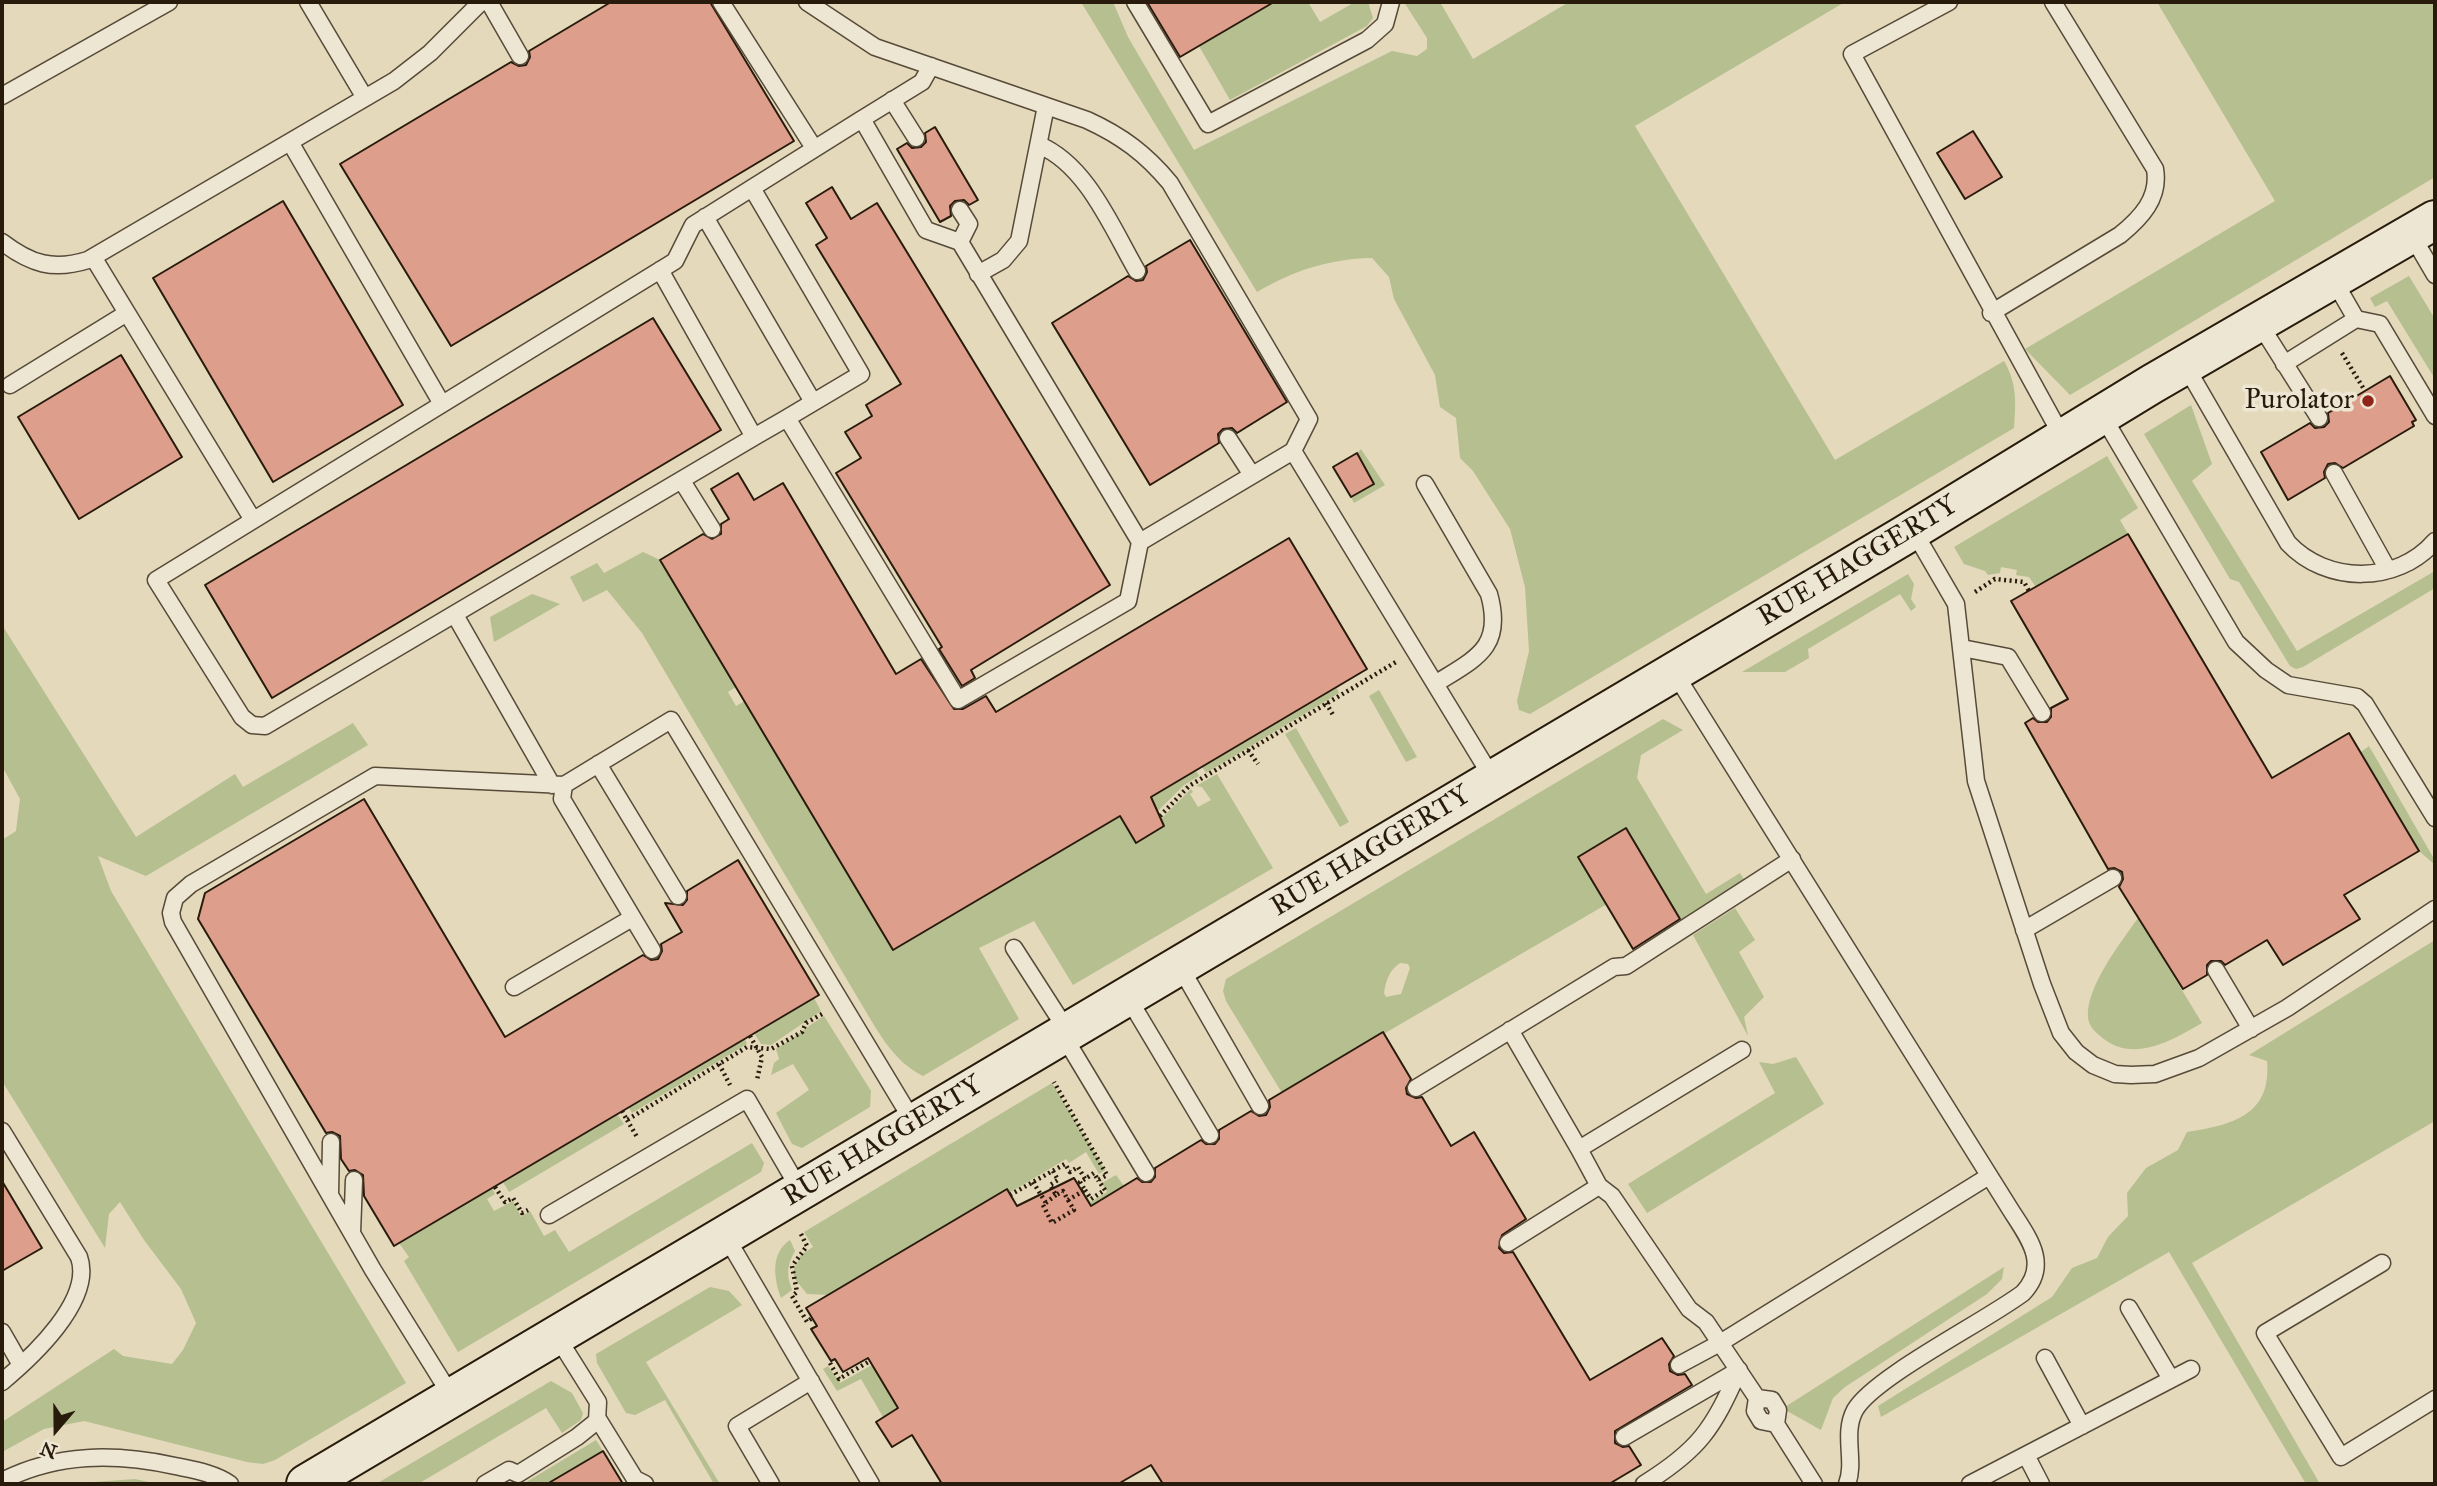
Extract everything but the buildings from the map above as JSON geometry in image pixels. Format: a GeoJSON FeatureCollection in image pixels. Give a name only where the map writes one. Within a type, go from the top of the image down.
{"type":"FeatureCollection","features":[{"type":"Feature","properties":{"kind":"street","name":"RUE HAGGERTY"},"geometry":{"type":"LineString","coordinates":[[306,1484],[1674,673],[2102,415],[2423,227]]}},
{"type":"Feature","properties":{"kind":"lane"},"geometry":{"type":"LineString","coordinates":[[2,96],[169,2]]}},
{"type":"Feature","properties":{"kind":"lane"},"geometry":{"type":"LineString","coordinates":[[308,2],[365,98]]}},
{"type":"Feature","properties":{"kind":"lane"},"geometry":{"type":"LineString","coordinates":[[2,242],[18,254],[46,265],[67,267],[93,257],[365,98],[430,53],[481,2]]}},
{"type":"Feature","properties":{"kind":"lane"},"geometry":{"type":"LineString","coordinates":[[489,2],[520,56]]}},
{"type":"Feature","properties":{"kind":"lane"},"geometry":{"type":"LineString","coordinates":[[721,2],[814,148]]}},
{"type":"Feature","properties":{"kind":"lane"},"geometry":{"type":"LineString","coordinates":[[807,2],[875,47],[1119,134],[1147,156],[1170,183],[1309,419],[1293,451],[1140,542]]}},
{"type":"Feature","properties":{"kind":"lane"},"geometry":{"type":"LineString","coordinates":[[1135,2],[1208,124],[1367,40],[1385,24],[1391,2]]}},
{"type":"Feature","properties":{"kind":"lane"},"geometry":{"type":"LineString","coordinates":[[1949,2],[1852,54],[2063,439]]}},
{"type":"Feature","properties":{"kind":"lane"},"geometry":{"type":"LineString","coordinates":[[1992,313],[2120,235],[2136,222],[2155,193],[2155,169],[2053,2]]}},
{"type":"Feature","properties":{"kind":"lane"},"geometry":{"type":"LineString","coordinates":[[752,188],[862,374],[276,722],[265,726],[252,725],[242,717],[156,580],[675,261],[693,225],[814,148],[922,82],[931,66]]}},
{"type":"Feature","properties":{"kind":"lane"},"geometry":{"type":"LineString","coordinates":[[892,100],[916,138]]}},
{"type":"Feature","properties":{"kind":"lane"},"geometry":{"type":"LineString","coordinates":[[978,274],[1003,260],[1019,242],[1046,106]]}},
{"type":"Feature","properties":{"kind":"lane"},"geometry":{"type":"LineString","coordinates":[[787,418],[958,699],[1128,601],[1140,542],[960,242],[926,230],[862,119]]}},
{"type":"Feature","properties":{"kind":"lane"},"geometry":{"type":"LineString","coordinates":[[290,142],[442,404]]}},
{"type":"Feature","properties":{"kind":"lane"},"geometry":{"type":"LineString","coordinates":[[1039,145],[1052,151],[1071,166],[1137,271]]}},
{"type":"Feature","properties":{"kind":"lane"},"geometry":{"type":"LineString","coordinates":[[960,210],[969,224],[960,242]]}},
{"type":"Feature","properties":{"kind":"lane"},"geometry":{"type":"LineString","coordinates":[[705,218],[813,402]]}},
{"type":"Feature","properties":{"kind":"lane"},"geometry":{"type":"LineString","coordinates":[[2423,227],[2435,275]]}},
{"type":"Feature","properties":{"kind":"lane"},"geometry":{"type":"LineString","coordinates":[[93,257],[253,520]]}},
{"type":"Feature","properties":{"kind":"lane"},"geometry":{"type":"LineString","coordinates":[[660,270],[754,437]]}},
{"type":"Feature","properties":{"kind":"lane"},"geometry":{"type":"LineString","coordinates":[[2333,279],[2356,319]]}},
{"type":"Feature","properties":{"kind":"lane"},"geometry":{"type":"LineString","coordinates":[[10,385],[127,313]]}},
{"type":"Feature","properties":{"kind":"lane"},"geometry":{"type":"LineString","coordinates":[[2284,364],[2356,319],[2380,324],[2435,416]]}},
{"type":"Feature","properties":{"kind":"lane"},"geometry":{"type":"LineString","coordinates":[[2259,323],[2319,418]]}},
{"type":"Feature","properties":{"kind":"lane"},"geometry":{"type":"LineString","coordinates":[[2185,366],[2288,542],[2302,558],[2320,568],[2342,573],[2388,570],[2415,557],[2435,541]]}},
{"type":"Feature","properties":{"kind":"lane"},"geometry":{"type":"LineString","coordinates":[[2102,415],[2236,642],[2266,670],[2288,685],[2357,697],[2365,704],[2435,818]]}},
{"type":"Feature","properties":{"kind":"lane"},"geometry":{"type":"LineString","coordinates":[[1228,438],[1252,475]]}},
{"type":"Feature","properties":{"kind":"lane"},"geometry":{"type":"LineString","coordinates":[[1293,451],[1493,779]]}},
{"type":"Feature","properties":{"kind":"lane"},"geometry":{"type":"LineString","coordinates":[[2334,473],[2388,570]]}},
{"type":"Feature","properties":{"kind":"lane"},"geometry":{"type":"LineString","coordinates":[[682,481],[712,529]]}},
{"type":"Feature","properties":{"kind":"lane"},"geometry":{"type":"LineString","coordinates":[[1424,484],[1489,594],[1494,614],[1493,634],[1486,649],[1435,684]]}},
{"type":"Feature","properties":{"kind":"lane"},"geometry":{"type":"LineString","coordinates":[[1913,530],[1956,604],[1976,780],[2024,930],[2061,1033],[2076,1052],[2093,1065],[2115,1074],[2155,1074],[2199,1058],[2250,1029],[2435,909]]}},
{"type":"Feature","properties":{"kind":"lane"},"geometry":{"type":"LineString","coordinates":[[455,615],[558,785],[562,799],[652,950]]}},
{"type":"Feature","properties":{"kind":"lane"},"geometry":{"type":"LineString","coordinates":[[1962,648],[2008,657],[2042,713]]}},
{"type":"Feature","properties":{"kind":"lane"},"geometry":{"type":"LineString","coordinates":[[1674,673],[1989,1176],[2029,1242],[2037,1268],[2035,1279],[2010,1302],[1867,1395],[1854,1412],[1850,1425],[1847,1484]]}},
{"type":"Feature","properties":{"kind":"lane"},"geometry":{"type":"LineString","coordinates":[[452,1397],[330,1197],[173,922],[171,913],[175,898],[203,876],[375,776],[558,785],[671,720],[914,1123]]}},
{"type":"Feature","properties":{"kind":"lane"},"geometry":{"type":"LineString","coordinates":[[598,764],[678,896]]}},
{"type":"Feature","properties":{"kind":"lane"},"geometry":{"type":"LineString","coordinates":[[1416,1088],[1614,967],[1626,966],[1661,939],[1792,859]]}},
{"type":"Feature","properties":{"kind":"lane"},"geometry":{"type":"LineString","coordinates":[[2024,930],[2113,878]]}},
{"type":"Feature","properties":{"kind":"lane"},"geometry":{"type":"LineString","coordinates":[[514,986],[632,918]]}},
{"type":"Feature","properties":{"kind":"lane"},"geometry":{"type":"LineString","coordinates":[[1014,948],[1146,1173]]}},
{"type":"Feature","properties":{"kind":"lane"},"geometry":{"type":"LineString","coordinates":[[1179,965],[1260,1106]]}},
{"type":"Feature","properties":{"kind":"lane"},"geometry":{"type":"LineString","coordinates":[[2216,970],[2250,1029]]}},
{"type":"Feature","properties":{"kind":"lane"},"geometry":{"type":"LineString","coordinates":[[1127,996],[1210,1135]]}},
{"type":"Feature","properties":{"kind":"lane"},"geometry":{"type":"LineString","coordinates":[[1510,1030],[1598,1186],[1612,1196],[1689,1309],[1706,1322],[1757,1398],[1772,1400],[1778,1410],[1776,1424],[1814,1484]]}},
{"type":"Feature","properties":{"kind":"lane"},"geometry":{"type":"LineString","coordinates":[[1579,1149],[1742,1051]]}},
{"type":"Feature","properties":{"kind":"lane"},"geometry":{"type":"LineString","coordinates":[[549,1215],[747,1099],[800,1190]]}},
{"type":"Feature","properties":{"kind":"lane"},"geometry":{"type":"LineString","coordinates":[[2,1131],[82,1266],[78,1290],[55,1328],[2,1382]]}},
{"type":"Feature","properties":{"kind":"lane"},"geometry":{"type":"LineString","coordinates":[[330,1197],[331,1142]]}},
{"type":"Feature","properties":{"kind":"lane"},"geometry":{"type":"LineString","coordinates":[[1679,1364],[1720,1343],[1989,1176]]}},
{"type":"Feature","properties":{"kind":"lane"},"geometry":{"type":"LineString","coordinates":[[352,1233],[354,1180]]}},
{"type":"Feature","properties":{"kind":"lane"},"geometry":{"type":"LineString","coordinates":[[1508,1242],[1598,1186]]}},
{"type":"Feature","properties":{"kind":"lane"},"geometry":{"type":"LineString","coordinates":[[724,1236],[871,1484]]}},
{"type":"Feature","properties":{"kind":"lane"},"geometry":{"type":"LineString","coordinates":[[2382,1263],[2265,1333],[2341,1458],[2433,1404]]}},
{"type":"Feature","properties":{"kind":"lane"},"geometry":{"type":"LineString","coordinates":[[2129,1308],[2171,1379]]}},
{"type":"Feature","properties":{"kind":"lane"},"geometry":{"type":"LineString","coordinates":[[2,1332],[21,1365]]}},
{"type":"Feature","properties":{"kind":"lane"},"geometry":{"type":"LineString","coordinates":[[556,1335],[598,1402],[598,1419],[635,1479],[645,1484]]}},
{"type":"Feature","properties":{"kind":"lane"},"geometry":{"type":"LineString","coordinates":[[2045,1358],[2082,1426]]}},
{"type":"Feature","properties":{"kind":"lane"},"geometry":{"type":"LineString","coordinates":[[1970,1484],[2191,1369]]}},
{"type":"Feature","properties":{"kind":"lane"},"geometry":{"type":"LineString","coordinates":[[1624,1437],[1739,1370]]}},
{"type":"Feature","properties":{"kind":"lane"},"geometry":{"type":"LineString","coordinates":[[1644,1484],[1688,1454],[1707,1434],[1739,1370]]}},
{"type":"Feature","properties":{"kind":"lane"},"geometry":{"type":"LineString","coordinates":[[771,1484],[737,1426],[811,1381]]}},
{"type":"Feature","properties":{"kind":"lane"},"geometry":{"type":"LineString","coordinates":[[485,1484],[509,1470],[518,1474],[577,1437],[598,1419]]}},
{"type":"Feature","properties":{"kind":"lane"},"geometry":{"type":"LineString","coordinates":[[2026,1455],[2041,1484]]}},
{"type":"Feature","properties":{"kind":"lane"},"geometry":{"type":"LineString","coordinates":[[2,1481],[62,1460],[118,1457],[199,1471],[230,1484]]}},
{"type":"Feature","properties":{"kind":"path"},"geometry":{"type":"LineString","coordinates":[[2330,335],[2365,391]]}},
{"type":"Feature","properties":{"kind":"path"},"geometry":{"type":"LineString","coordinates":[[1992,581],[2024,582],[2029,591]]}},
{"type":"Feature","properties":{"kind":"path"},"geometry":{"type":"LineString","coordinates":[[1160,816],[1189,786],[1415,651]]}},
{"type":"Feature","properties":{"kind":"path"},"geometry":{"type":"LineString","coordinates":[[1347,682],[1351,689]]}},
{"type":"Feature","properties":{"kind":"path"},"geometry":{"type":"LineString","coordinates":[[1326,703],[1333,715]]}},
{"type":"Feature","properties":{"kind":"path"},"geometry":{"type":"LineString","coordinates":[[1248,750],[1258,764]]}},
{"type":"Feature","properties":{"kind":"path"},"geometry":{"type":"LineString","coordinates":[[622,1111],[627,1120],[747,1047],[771,1049],[802,1032],[806,1023],[822,1014]]}},
{"type":"Feature","properties":{"kind":"path"},"geometry":{"type":"LineString","coordinates":[[750,1036],[762,1057],[760,1073]]}},
{"type":"Feature","properties":{"kind":"path"},"geometry":{"type":"LineString","coordinates":[[1054,1082],[1107,1171],[1107,1175],[1098,1180]]}},
{"type":"Feature","properties":{"kind":"path"},"geometry":{"type":"LineString","coordinates":[[1010,1195],[1065,1164],[1070,1172],[1078,1167],[1084,1179]]}},
{"type":"Feature","properties":{"kind":"path"},"geometry":{"type":"LineString","coordinates":[[1053,1171],[1058,1180],[1050,1185],[1056,1195]]}},
{"type":"Feature","properties":{"kind":"path"},"geometry":{"type":"LineString","coordinates":[[1094,1173],[1105,1190],[1091,1199],[1080,1182],[1084,1179],[1094,1173]]}},
{"type":"Feature","properties":{"kind":"path"},"geometry":{"type":"LineString","coordinates":[[1033,1182],[1046,1203]]}},
{"type":"Feature","properties":{"kind":"path"},"geometry":{"type":"LineString","coordinates":[[495,1187],[505,1202],[513,1198],[522,1213],[534,1211],[540,1220],[549,1215]]}},
{"type":"Feature","properties":{"kind":"path"},"geometry":{"type":"LineString","coordinates":[[1068,1200],[1085,1190]]}},
{"type":"Feature","properties":{"kind":"path"},"geometry":{"type":"LineString","coordinates":[[1063,1191],[1074,1210],[1052,1223],[1043,1205],[1056,1195],[1063,1191]]}},
{"type":"Feature","properties":{"kind":"path"},"geometry":{"type":"LineString","coordinates":[[801,1234],[807,1246],[792,1266],[797,1292],[792,1296],[807,1322],[812,1318]]}},
{"type":"Feature","properties":{"kind":"path"},"geometry":{"type":"LineString","coordinates":[[828,1361],[839,1379],[870,1361]]}},
{"type":"Feature","properties":{"kind":"green space"},"geometry":{"type":"Polygon","coordinates":[[[1081,2],[1113,2],[1128,37],[1194,150],[1392,51],[1417,56],[1427,49],[1427,38],[1404,2],[1440,2],[1473,59],[1569,2],[1845,2],[1635,126],[1835,460],[2004,361],[2015,393],[2014,428],[1530,714],[1519,710],[1517,701],[1529,651],[1525,587],[1510,529],[1473,471],[1460,458],[1456,418],[1440,407],[1435,375],[1394,299],[1389,277],[1372,258],[1356,259],[1313,267],[1257,292],[1081,2]]]}},
{"type":"Feature","properties":{"kind":"green space"},"geometry":{"type":"Polygon","coordinates":[[[1274,2],[1308,2],[1320,22],[1355,2],[1368,2],[1373,18],[1367,26],[1230,100],[1199,46],[1274,2]]]}},
{"type":"Feature","properties":{"kind":"green space"},"geometry":{"type":"Polygon","coordinates":[[[2157,2],[2435,2],[2435,177],[2070,395],[2025,349],[2275,201],[2157,2]]]}},
{"type":"Feature","properties":{"kind":"green space"},"geometry":{"type":"Polygon","coordinates":[[[2409,276],[2435,319],[2435,379],[2387,301],[2375,307],[2370,298],[2409,276]]]}},
{"type":"Feature","properties":{"kind":"green space"},"geometry":{"type":"Polygon","coordinates":[[[2191,405],[2212,464],[2192,481],[2297,651],[2435,571],[2435,588],[2303,667],[2296,669],[2290,666],[2239,582],[2230,579],[2144,434],[2191,405]]]}},
{"type":"Feature","properties":{"kind":"green space"},"geometry":{"type":"Polygon","coordinates":[[[1361,449],[1385,485],[1354,503],[1351,497],[1374,484],[1357,453],[1361,449]]]}},
{"type":"Feature","properties":{"kind":"green space"},"geometry":{"type":"Polygon","coordinates":[[[2107,456],[2138,508],[2120,520],[2128,534],[2036,587],[2029,577],[2016,575],[2017,570],[2001,567],[2000,573],[1988,575],[1985,571],[1964,564],[1954,547],[2107,456]]]}},
{"type":"Feature","properties":{"kind":"green space"},"geometry":{"type":"Polygon","coordinates":[[[643,552],[660,560],[736,687],[728,692],[736,706],[745,701],[893,950],[1196,771],[1199,776],[1184,785],[1157,812],[1123,822],[1136,843],[1165,826],[1161,819],[1191,789],[1193,792],[1190,794],[1198,807],[1211,800],[1202,787],[1196,786],[1217,774],[1273,868],[1073,985],[1034,921],[979,948],[1019,1019],[923,1076],[893,1053],[879,1033],[642,633],[607,590],[583,602],[570,577],[597,563],[604,573],[643,552]]]}},
{"type":"Feature","properties":{"kind":"green space"},"geometry":{"type":"Polygon","coordinates":[[[1908,574],[1914,584],[1911,599],[1916,607],[1911,611],[1900,594],[1808,649],[1809,658],[1785,672],[1742,672],[1908,574]]]}},
{"type":"Feature","properties":{"kind":"green space"},"geometry":{"type":"Polygon","coordinates":[[[532,594],[560,604],[494,642],[490,617],[532,594]]]}},
{"type":"Feature","properties":{"kind":"green space"},"geometry":{"type":"Polygon","coordinates":[[[2,625],[136,837],[235,774],[243,787],[353,723],[368,745],[146,876],[98,856],[111,891],[406,1383],[275,1460],[263,1464],[84,1421],[44,1429],[2,1452],[2,1422],[114,1349],[123,1356],[172,1364],[183,1350],[196,1323],[181,1289],[144,1240],[120,1202],[109,1214],[105,1248],[2,1081],[2,840],[16,831],[20,799],[2,766],[2,625]]]}},
{"type":"Feature","properties":{"kind":"green space"},"geometry":{"type":"Polygon","coordinates":[[[1337,688],[1339,693],[1206,773],[1202,767],[1337,688]]]}},
{"type":"Feature","properties":{"kind":"green space"},"geometry":{"type":"Polygon","coordinates":[[[1379,690],[1417,757],[1406,762],[1369,696],[1379,690]]]}},
{"type":"Feature","properties":{"kind":"green space"},"geometry":{"type":"Polygon","coordinates":[[[1663,719],[1683,730],[1641,755],[1637,778],[1706,894],[1740,873],[1745,881],[1682,922],[1626,828],[1578,857],[1607,904],[1282,1093],[1226,1001],[1223,991],[1226,979],[1663,719]],[[1400,963],[1391,973],[1385,988],[1386,997],[1401,994],[1410,968],[1408,964],[1400,963]]]}},
{"type":"Feature","properties":{"kind":"green space"},"geometry":{"type":"Polygon","coordinates":[[[1296,728],[1349,822],[1340,827],[1285,734],[1296,728]]]}},
{"type":"Feature","properties":{"kind":"green space"},"geometry":{"type":"Polygon","coordinates":[[[2369,746],[2433,857],[2434,864],[2419,851],[2361,752],[2369,746]]]}},
{"type":"Feature","properties":{"kind":"green space"},"geometry":{"type":"Polygon","coordinates":[[[1735,908],[1755,940],[1739,952],[1764,997],[1744,1017],[1748,1036],[1693,935],[1735,908]]]}},
{"type":"Feature","properties":{"kind":"green space"},"geometry":{"type":"Polygon","coordinates":[[[2138,918],[2202,1023],[2164,1043],[2137,1049],[2111,1044],[2093,1029],[2088,1017],[2098,979],[2138,918]]]}},
{"type":"Feature","properties":{"kind":"green space"},"geometry":{"type":"Polygon","coordinates":[[[2435,940],[2435,1121],[2192,1263],[2320,1484],[2306,1484],[2169,1252],[1881,1417],[1878,1406],[2052,1297],[2072,1268],[2097,1258],[2108,1237],[2128,1216],[2127,1193],[2146,1168],[2178,1150],[2187,1132],[2233,1121],[2255,1106],[2263,1094],[2267,1080],[2267,1061],[2249,1055],[2435,940]]]}},
{"type":"Feature","properties":{"kind":"green space"},"geometry":{"type":"Polygon","coordinates":[[[814,998],[821,1011],[771,1045],[761,1044],[754,1033],[814,998]]]}},
{"type":"Feature","properties":{"kind":"green space"},"geometry":{"type":"Polygon","coordinates":[[[824,1016],[871,1091],[870,1107],[802,1148],[792,1144],[776,1113],[809,1090],[793,1064],[771,1075],[774,1063],[779,1059],[776,1049],[824,1016]]]}},
{"type":"Feature","properties":{"kind":"green space"},"geometry":{"type":"Polygon","coordinates":[[[745,1039],[747,1044],[632,1113],[629,1108],[745,1039]]]}},
{"type":"Feature","properties":{"kind":"green space"},"geometry":{"type":"Polygon","coordinates":[[[1796,1057],[1824,1104],[1647,1213],[1628,1184],[1775,1093],[1759,1062],[1773,1064],[1796,1057]]]}},
{"type":"Feature","properties":{"kind":"green space"},"geometry":{"type":"Polygon","coordinates":[[[1052,1083],[1105,1170],[1099,1174],[1086,1152],[1069,1163],[1066,1159],[1009,1193],[1007,1190],[829,1295],[807,1294],[795,1279],[793,1271],[801,1255],[813,1247],[804,1232],[1052,1083]]]}},
{"type":"Feature","properties":{"kind":"green space"},"geometry":{"type":"Polygon","coordinates":[[[617,1114],[624,1124],[509,1192],[503,1182],[617,1114]]]}},
{"type":"Feature","properties":{"kind":"green space"},"geometry":{"type":"Polygon","coordinates":[[[752,1143],[764,1163],[761,1172],[458,1352],[404,1261],[409,1257],[399,1243],[492,1188],[495,1194],[487,1199],[494,1211],[513,1201],[521,1217],[530,1211],[544,1236],[555,1230],[569,1252],[752,1143]]]}},
{"type":"Feature","properties":{"kind":"green space"},"geometry":{"type":"Polygon","coordinates":[[[1116,1175],[1124,1186],[1079,1213],[1074,1202],[1086,1195],[1091,1202],[1107,1192],[1102,1183],[1116,1175]]]}},
{"type":"Feature","properties":{"kind":"green space"},"geometry":{"type":"Polygon","coordinates":[[[790,1240],[795,1251],[788,1270],[792,1290],[781,1298],[775,1267],[779,1252],[790,1240]]]}},
{"type":"Feature","properties":{"kind":"green space"},"geometry":{"type":"Polygon","coordinates":[[[2004,1267],[2002,1279],[1987,1294],[1845,1387],[1833,1398],[1821,1430],[1787,1411],[1785,1407],[2004,1267]]]}},
{"type":"Feature","properties":{"kind":"green space"},"geometry":{"type":"Polygon","coordinates":[[[710,1287],[729,1291],[742,1305],[646,1362],[720,1484],[714,1484],[665,1400],[635,1415],[626,1413],[597,1363],[596,1354],[710,1287]]]}},
{"type":"Feature","properties":{"kind":"green space"},"geometry":{"type":"Polygon","coordinates":[[[872,1365],[898,1409],[883,1417],[861,1379],[837,1391],[823,1369],[828,1366],[840,1383],[872,1365]]]}},
{"type":"Feature","properties":{"kind":"green space"},"geometry":{"type":"Polygon","coordinates":[[[551,1381],[572,1393],[583,1413],[581,1420],[562,1433],[546,1408],[418,1484],[376,1484],[551,1381]]]}},
{"type":"Feature","properties":{"kind":"green space"},"geometry":{"type":"Polygon","coordinates":[[[596,1440],[603,1451],[547,1484],[523,1484],[596,1440]]]}},
{"type":"Feature","properties":{"kind":"green space"},"geometry":{"type":"Polygon","coordinates":[[[135,1479],[158,1484],[66,1484],[135,1479]]]}},
{"type":"Feature","properties":{"kind":"place","name":"Purolator"},"geometry":{"type":"Point","coordinates":[2368,401]}}]}
